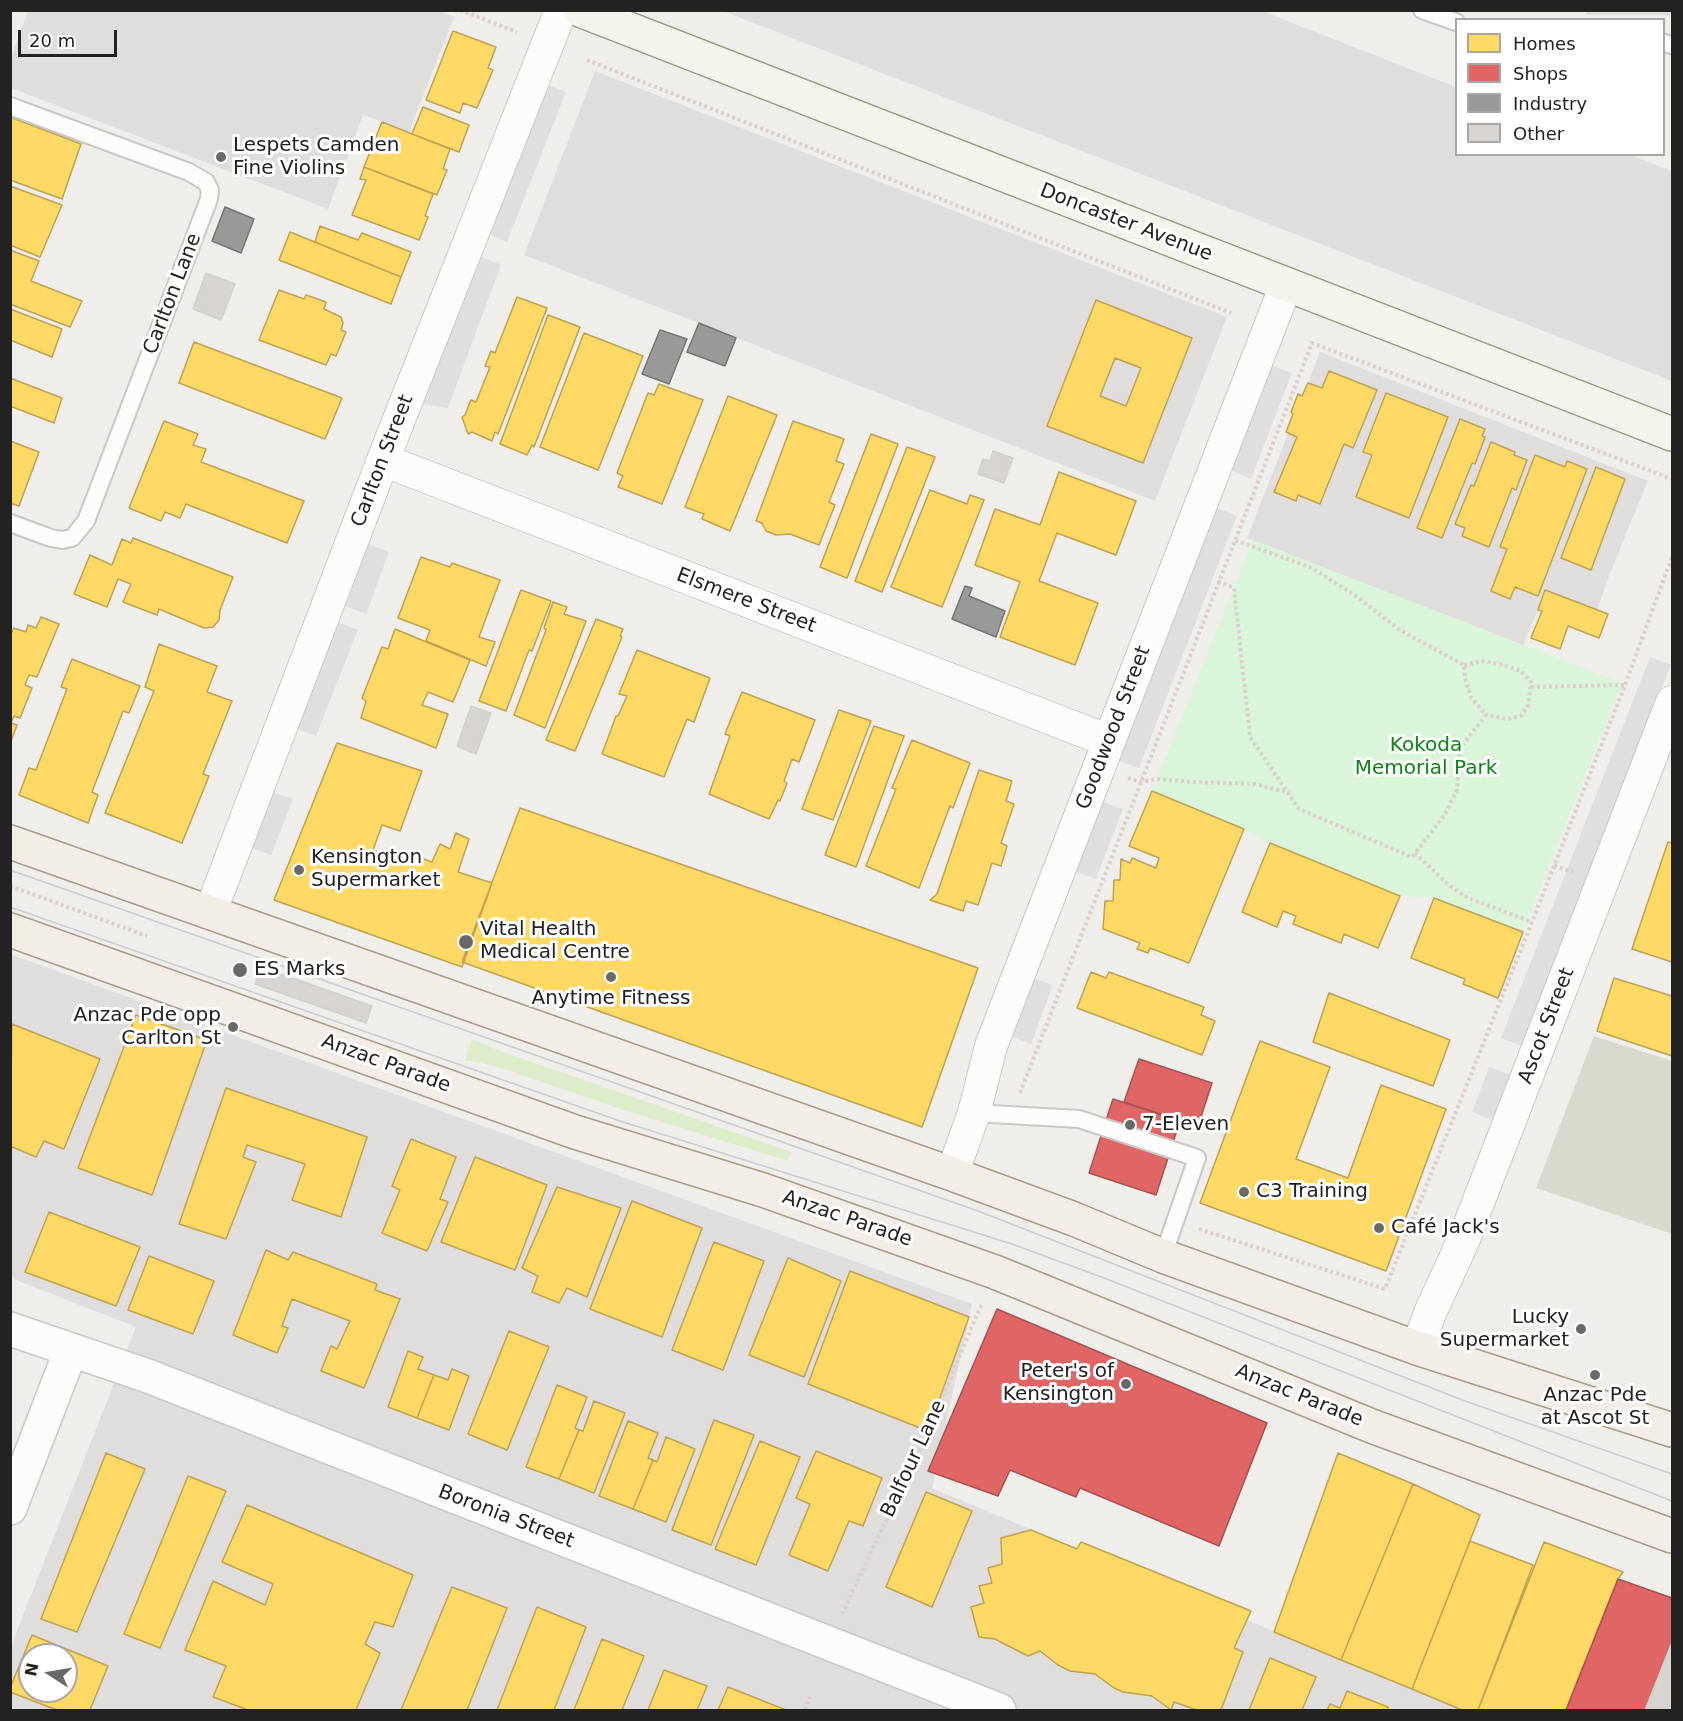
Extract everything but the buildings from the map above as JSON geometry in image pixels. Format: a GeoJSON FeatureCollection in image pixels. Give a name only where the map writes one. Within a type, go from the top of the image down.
{"type":"FeatureCollection","features":[{"type":"Feature","properties":{"kind":"main road","name":"Doncaster Avenue"},"geometry":{"type":"LineString","coordinates":[[580,10],[1672,434]]}},
{"type":"Feature","properties":{"kind":"main road"},"geometry":{"type":"LineString","coordinates":[[10,842],[952,1174],[1074,1219],[1163,1256],[1417,1348],[1672,1430]]}},
{"type":"Feature","properties":{"kind":"main road","name":"Anzac Parade"},"geometry":{"type":"LineString","coordinates":[[10,930],[575,1132],[763,1190],[995,1272],[1374,1427],[1672,1536]]}},
{"type":"Feature","properties":{"kind":"street","name":"Carlton Street"},"geometry":{"type":"LineString","coordinates":[[210,913],[383,460],[561,10]]}},
{"type":"Feature","properties":{"kind":"street","name":"Goodwood Street"},"geometry":{"type":"LineString","coordinates":[[952,1174],[974,1113],[990,1046],[1286,285]]}},
{"type":"Feature","properties":{"kind":"street","name":"Elsmere Street"},"geometry":{"type":"LineString","coordinates":[[383,460],[1104,754]]}},
{"type":"Feature","properties":{"kind":"street","name":"Ascot Street"},"geometry":{"type":"LineString","coordinates":[[1417,1348],[1430,1313],[1464,1239],[1672,702]]}},
{"type":"Feature","properties":{"kind":"street","name":"Boronia Street"},"geometry":{"type":"LineString","coordinates":[[10,1329],[159,1380],[999,1710]]}},
{"type":"Feature","properties":{"kind":"street"},"geometry":{"type":"LineString","coordinates":[[10,1508],[71,1350]]}},
{"type":"Feature","properties":{"kind":"lane"},"geometry":{"type":"LineString","coordinates":[[1422,10],[1455,21]]}},
{"type":"Feature","properties":{"kind":"lane","name":"Carlton Lane"},"geometry":{"type":"LineString","coordinates":[[10,106],[189,172],[206,182],[210,190],[209,199],[86,521],[72,538],[62,540],[10,523]]}},
{"type":"Feature","properties":{"kind":"lane"},"geometry":{"type":"LineString","coordinates":[[974,1113],[1079,1119],[1197,1158],[1163,1256]]}},
{"type":"Feature","properties":{"kind":"path"},"geometry":{"type":"LineString","coordinates":[[460,10],[522,34]]}},
{"type":"Feature","properties":{"kind":"path"},"geometry":{"type":"LineString","coordinates":[[587,60],[1232,313]]}},
{"type":"Feature","properties":{"kind":"path"},"geometry":{"type":"LineString","coordinates":[[1011,1115],[1312,343],[1672,479]]}},
{"type":"Feature","properties":{"kind":"path"},"geometry":{"type":"LineString","coordinates":[[1234,540],[1310,567],[1356,596],[1400,630],[1464,665],[1484,661],[1521,671],[1531,682],[1528,705],[1521,716],[1507,719],[1486,715],[1471,697],[1465,678],[1464,665]]}},
{"type":"Feature","properties":{"kind":"path"},"geometry":{"type":"LineString","coordinates":[[1175,1221],[1385,1289],[1625,685],[1672,557]]}},
{"type":"Feature","properties":{"kind":"path"},"geometry":{"type":"LineString","coordinates":[[1218,581],[1234,588],[1250,736],[1299,809],[1412,857],[1443,816],[1457,790],[1460,748],[1486,715]]}},
{"type":"Feature","properties":{"kind":"path"},"geometry":{"type":"LineString","coordinates":[[1531,687],[1625,685]]}},
{"type":"Feature","properties":{"kind":"path"},"geometry":{"type":"LineString","coordinates":[[1104,754],[1140,782],[1157,779],[1255,784],[1288,792]]}},
{"type":"Feature","properties":{"kind":"path"},"geometry":{"type":"LineString","coordinates":[[1415,854],[1444,881],[1466,897],[1532,922]]}},
{"type":"Feature","properties":{"kind":"path"},"geometry":{"type":"LineString","coordinates":[[10,886],[147,936]]}},
{"type":"Feature","properties":{"kind":"path","name":"Balfour Lane"},"geometry":{"type":"LineString","coordinates":[[840,1618],[928,1431],[985,1297]]}},
{"type":"Feature","properties":{"kind":"path"},"geometry":{"type":"LineString","coordinates":[[805,1710],[810,1697]]}},
{"type":"Feature","properties":{"kind":"shaded area"},"geometry":{"type":"Polygon","coordinates":[[[28,11],[438,11],[454,17],[409,132],[363,115],[328,209],[11,88],[11,58],[28,11]]]}},
{"type":"Feature","properties":{"kind":"shaded area"},"geometry":{"type":"Polygon","coordinates":[[[723,11],[1262,11],[1455,87],[1455,156],[1633,156],[1672,171],[1672,381],[723,11]]]}},
{"type":"Feature","properties":{"kind":"shaded area"},"geometry":{"type":"Polygon","coordinates":[[[1586,11],[1672,11],[1672,15],[1586,15],[1586,11]]]}},
{"type":"Feature","properties":{"kind":"shaded area"},"geometry":{"type":"Polygon","coordinates":[[[595,71],[1227,317],[1155,501],[524,255],[595,71]]]}},
{"type":"Feature","properties":{"kind":"shaded area"},"geometry":{"type":"Polygon","coordinates":[[[545,84],[566,92],[507,242],[486,233],[545,84]]]}},
{"type":"Feature","properties":{"kind":"shaded area"},"geometry":{"type":"Polygon","coordinates":[[[477,255],[501,265],[448,408],[422,404],[477,255]]]}},
{"type":"Feature","properties":{"kind":"shaded area"},"geometry":{"type":"Polygon","coordinates":[[[1320,352],[1648,481],[1597,610],[1546,590],[1523,646],[1247,538],[1320,352]]]}},
{"type":"Feature","properties":{"kind":"shaded area"},"geometry":{"type":"Polygon","coordinates":[[[1270,365],[1292,373],[1251,479],[1230,470],[1270,365]]]}},
{"type":"Feature","properties":{"kind":"shaded area"},"geometry":{"type":"Polygon","coordinates":[[[1215,507],[1237,516],[1139,768],[1116,760],[1215,507]]]}},
{"type":"Feature","properties":{"kind":"shaded area"},"geometry":{"type":"Polygon","coordinates":[[[366,543],[389,552],[366,614],[343,605],[366,543]]]}},
{"type":"Feature","properties":{"kind":"shaded area"},"geometry":{"type":"Polygon","coordinates":[[[337,622],[358,630],[316,736],[295,728],[337,622]]]}},
{"type":"Feature","properties":{"kind":"shaded area"},"geometry":{"type":"Polygon","coordinates":[[[1650,657],[1671,665],[1522,1046],[1501,1038],[1650,657]]]}},
{"type":"Feature","properties":{"kind":"shaded area"},"geometry":{"type":"Polygon","coordinates":[[[271,791],[293,799],[271,855],[249,847],[271,791]]]}},
{"type":"Feature","properties":{"kind":"shaded area"},"geometry":{"type":"Polygon","coordinates":[[[1100,801],[1123,809],[1096,879],[1074,871],[1100,801]]]}},
{"type":"Feature","properties":{"kind":"shaded area"},"geometry":{"type":"Polygon","coordinates":[[[10,954],[972,1304],[932,1488],[1462,1710],[11,1710],[11,1646],[136,1327],[11,1278],[10,954]]]}},
{"type":"Feature","properties":{"kind":"shaded area"},"geometry":{"type":"Polygon","coordinates":[[[1030,977],[1053,985],[1031,1044],[1008,1035],[1030,977]]]}},
{"type":"Feature","properties":{"kind":"shaded area"},"geometry":{"type":"Polygon","coordinates":[[[1594,1036],[1672,1061],[1672,1234],[1536,1188],[1594,1036]]]}},
{"type":"Feature","properties":{"kind":"shaded area"},"geometry":{"type":"Polygon","coordinates":[[[1489,1067],[1511,1075],[1494,1121],[1472,1112],[1489,1067]]]}},
{"type":"Feature","properties":{"kind":"green space","name":"Kokoda Memorial Park"},"geometry":{"type":"Polygon","coordinates":[[[1253,540],[1622,683],[1523,932],[1434,898],[1400,896],[1270,843],[1244,829],[1152,791],[1253,540]]]}},
{"type":"Feature","properties":{"kind":"green space"},"geometry":{"type":"Polygon","coordinates":[[[472,1039],[500,1051],[791,1152],[788,1161],[624,1110],[495,1066],[465,1060],[472,1039]]]}},
{"type":"Feature","properties":{"kind":"tram line"},"geometry":{"type":"LineString","coordinates":[[10,870],[978,1211],[1465,1401],[1672,1474]]}},
{"type":"Feature","properties":{"kind":"tram line"},"geometry":{"type":"LineString","coordinates":[[10,907],[620,1121],[1012,1244],[1672,1501]]}},
{"type":"Feature","properties":{"kind":"place","name":"Lespets Camden Fine Violins"},"geometry":{"type":"Point","coordinates":[221,157]}},
{"type":"Feature","properties":{"kind":"place","name":"Kensington Supermarket"},"geometry":{"type":"Point","coordinates":[299,870]}},
{"type":"Feature","properties":{"kind":"place","name":"Vital Health Medical Centre"},"geometry":{"type":"Point","coordinates":[466,942]}},
{"type":"Feature","properties":{"kind":"place","name":"ES Marks"},"geometry":{"type":"Point","coordinates":[240,970]}},
{"type":"Feature","properties":{"kind":"place","name":"Anytime Fitness"},"geometry":{"type":"Point","coordinates":[611,977]}},
{"type":"Feature","properties":{"kind":"place","name":"Anzac Pde opp Carlton St"},"geometry":{"type":"Point","coordinates":[233,1027]}},
{"type":"Feature","properties":{"kind":"place","name":"7-Eleven"},"geometry":{"type":"Point","coordinates":[1130,1125]}},
{"type":"Feature","properties":{"kind":"place","name":"C3 Training"},"geometry":{"type":"Point","coordinates":[1244,1192]}},
{"type":"Feature","properties":{"kind":"place","name":"Café Jack's"},"geometry":{"type":"Point","coordinates":[1379,1228]}},
{"type":"Feature","properties":{"kind":"place","name":"Lucky Supermarket"},"geometry":{"type":"Point","coordinates":[1581,1329]}},
{"type":"Feature","properties":{"kind":"place","name":"Anzac Pde at Ascot St"},"geometry":{"type":"Point","coordinates":[1595,1375]}},
{"type":"Feature","properties":{"kind":"place","name":"Peter's of Kensington"},"geometry":{"type":"Point","coordinates":[1126,1384]}}]}
